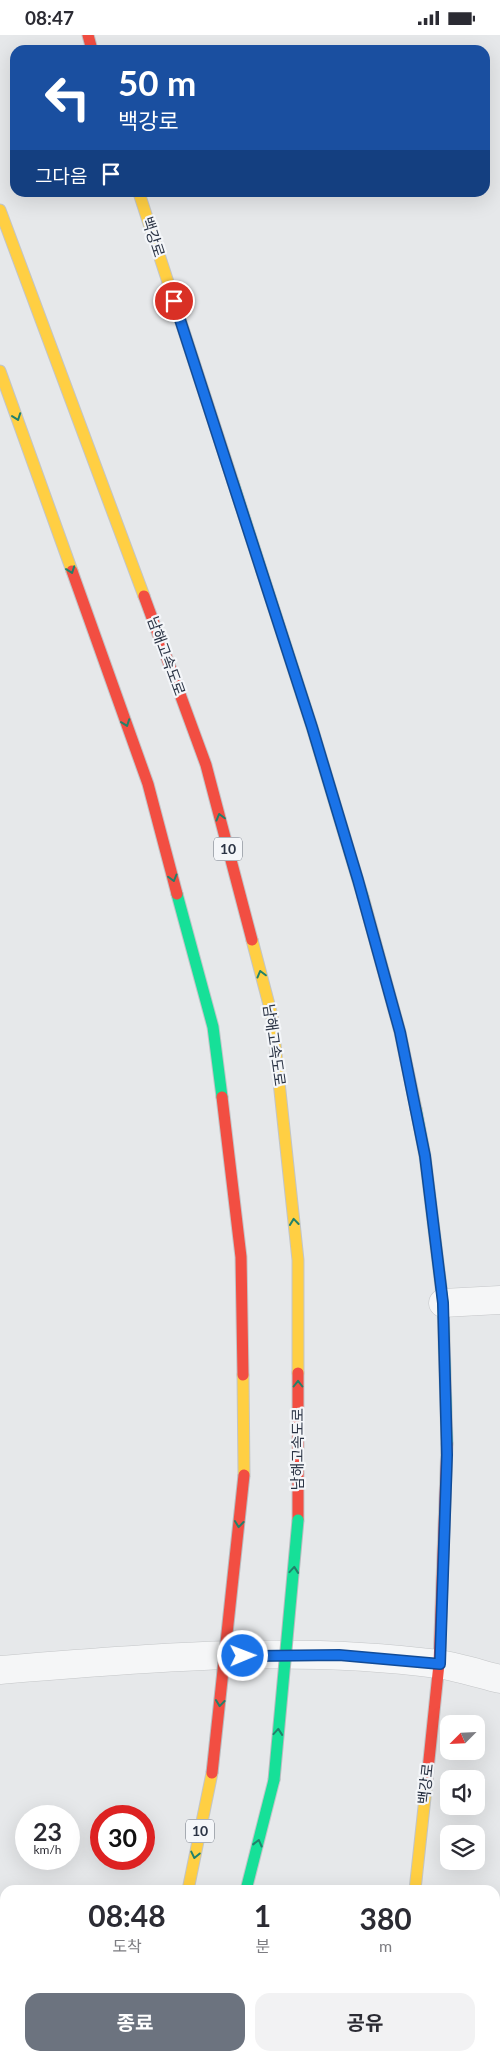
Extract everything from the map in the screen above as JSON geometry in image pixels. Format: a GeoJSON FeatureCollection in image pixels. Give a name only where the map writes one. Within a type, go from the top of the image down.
{"type":"FeatureCollection","features":[{"type":"Feature","properties":{"kind":"main road","name":"백강로"},"geometry":{"type":"LineString","coordinates":[[139,197],[312,727],[400,1032],[425,1156],[443,1303],[447,1455],[440,1664],[416,1885]]}},
{"type":"Feature","properties":{"kind":"main road","name":"남해고속도로"},"geometry":{"type":"LineString","coordinates":[[0,210],[86,436],[206,765],[272,1016],[298,1260],[298,1520],[274,1780],[247,1885]]}},
{"type":"Feature","properties":{"kind":"main road","name":"10"},"geometry":{"type":"LineString","coordinates":[[0,371],[148,784],[213,1027],[240,1257],[244,1475],[212,1773],[189,1885]]}},
{"type":"Feature","properties":{"kind":"street"},"geometry":{"type":"LineString","coordinates":[[443,1303],[500,1300]]}},
{"type":"Feature","properties":{"kind":"street"},"geometry":{"type":"LineString","coordinates":[[0,1669],[166,1657],[339,1655],[440,1664],[500,1679]]}},
{"type":"Feature","properties":{"kind":"traffic: fast"},"geometry":{"type":"LineString","coordinates":[[233,482],[312,727],[363,897]]}},
{"type":"Feature","properties":{"kind":"traffic: fast"},"geometry":{"type":"LineString","coordinates":[[177,894],[213,1027],[222,1097]]}},
{"type":"Feature","properties":{"kind":"traffic: fast"},"geometry":{"type":"LineString","coordinates":[[416,1109],[425,1156],[443,1303],[447,1444]]}},
{"type":"Feature","properties":{"kind":"traffic: fast"},"geometry":{"type":"LineString","coordinates":[[274,1780],[298,1520]]}},
{"type":"Feature","properties":{"kind":"traffic: fast"},"geometry":{"type":"LineString","coordinates":[[247,1885],[274,1780]]}},
{"type":"Feature","properties":{"kind":"traffic: slow"},"geometry":{"type":"LineString","coordinates":[[140,197],[233,482]]}},
{"type":"Feature","properties":{"kind":"traffic: slow"},"geometry":{"type":"LineString","coordinates":[[0,210],[144,596]]}},
{"type":"Feature","properties":{"kind":"traffic: slow"},"geometry":{"type":"LineString","coordinates":[[0,371],[72,571]]}},
{"type":"Feature","properties":{"kind":"traffic: slow"},"geometry":{"type":"LineString","coordinates":[[363,897],[400,1032],[416,1109]]}},
{"type":"Feature","properties":{"kind":"traffic: slow"},"geometry":{"type":"LineString","coordinates":[[252,940],[272,1016],[298,1260],[298,1373]]}},
{"type":"Feature","properties":{"kind":"traffic: slow"},"geometry":{"type":"LineString","coordinates":[[243,1375],[244,1475]]}},
{"type":"Feature","properties":{"kind":"traffic: slow"},"geometry":{"type":"LineString","coordinates":[[189,1885],[212,1773]]}},
{"type":"Feature","properties":{"kind":"traffic: slow"},"geometry":{"type":"LineString","coordinates":[[416,1885],[427,1779]]}},
{"type":"Feature","properties":{"kind":"traffic: jam"},"geometry":{"type":"LineString","coordinates":[[88,35],[91,45]]}},
{"type":"Feature","properties":{"kind":"traffic: jam"},"geometry":{"type":"LineString","coordinates":[[72,571],[148,784],[177,894]]}},
{"type":"Feature","properties":{"kind":"traffic: jam"},"geometry":{"type":"LineString","coordinates":[[144,596],[206,765],[252,940]]}},
{"type":"Feature","properties":{"kind":"traffic: jam"},"geometry":{"type":"LineString","coordinates":[[222,1097],[241,1257],[243,1375]]}},
{"type":"Feature","properties":{"kind":"traffic: jam"},"geometry":{"type":"LineString","coordinates":[[298,1373],[298,1520]]}},
{"type":"Feature","properties":{"kind":"traffic: jam"},"geometry":{"type":"LineString","coordinates":[[427,1779],[439,1664],[447,1444]]}},
{"type":"Feature","properties":{"kind":"traffic: jam"},"geometry":{"type":"LineString","coordinates":[[212,1773],[244,1475]]}},
{"type":"Feature","properties":{"kind":"route"},"geometry":{"type":"LineString","coordinates":[[174,301],[312,727],[361,890],[400,1032],[425,1156],[443,1303],[447,1455],[440,1664],[339,1655],[243,1656]]}}]}
